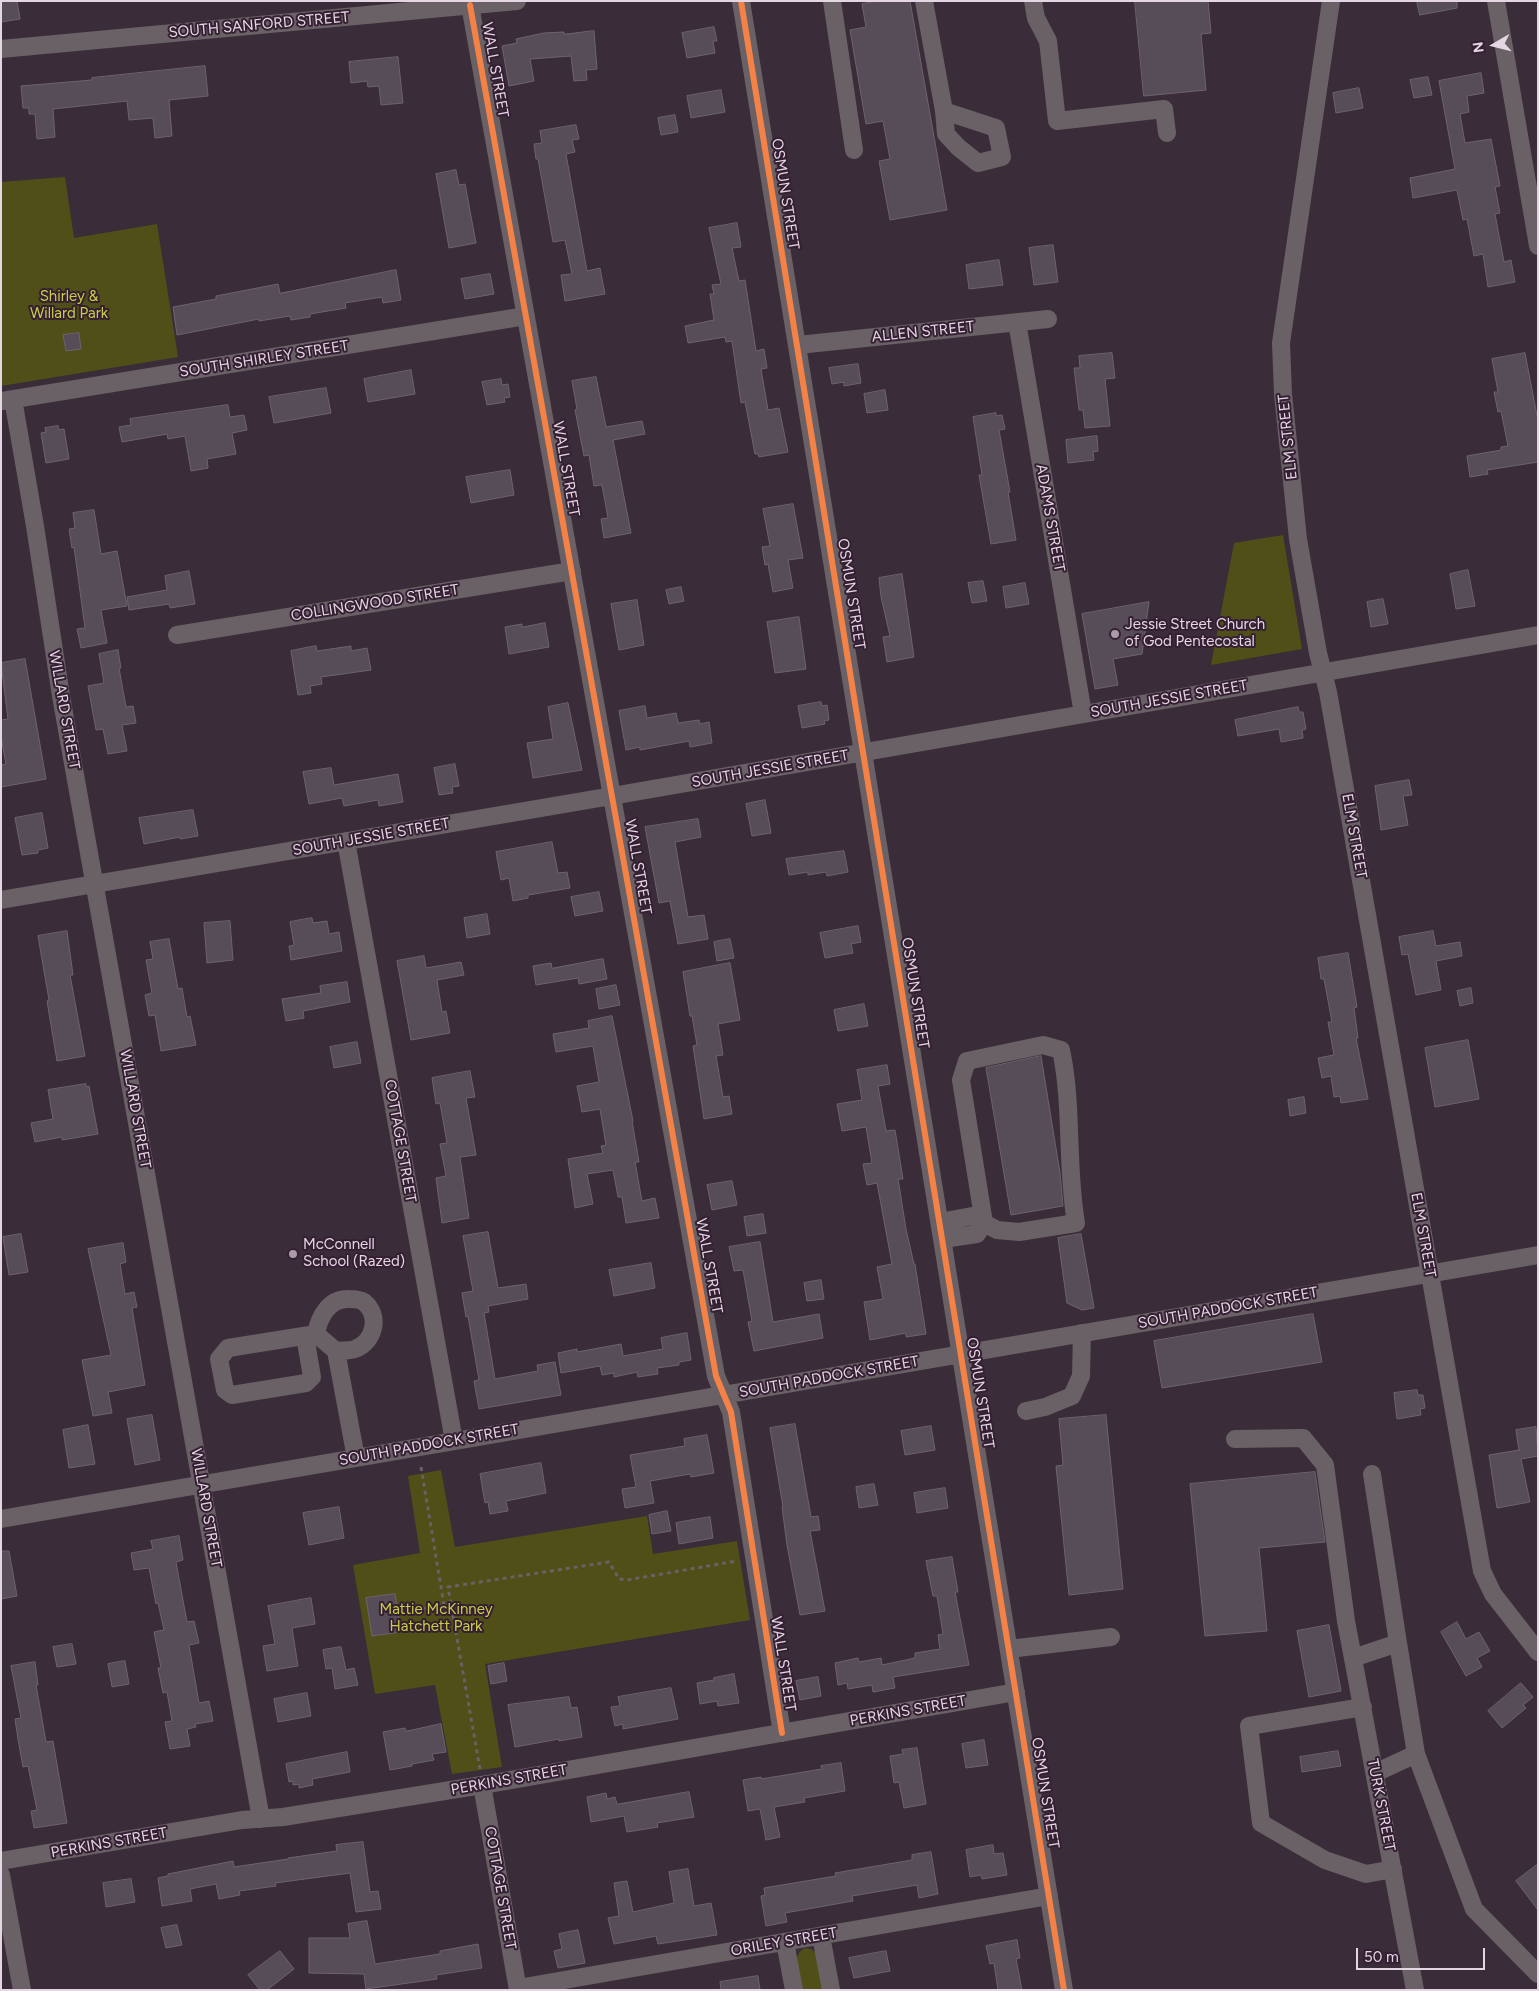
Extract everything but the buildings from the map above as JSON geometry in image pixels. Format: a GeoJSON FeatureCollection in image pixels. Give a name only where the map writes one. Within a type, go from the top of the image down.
{"type":"FeatureCollection","features":[{"type":"Feature","properties":{"kind":"street","name":"SOUTH SANFORD STREET"},"geometry":{"type":"LineString","coordinates":[[1,49],[517,1]]}},
{"type":"Feature","properties":{"kind":"street","name":"OSMUN STREET"},"geometry":{"type":"LineString","coordinates":[[741,1],[1064,1990]]}},
{"type":"Feature","properties":{"kind":"street"},"geometry":{"type":"LineString","coordinates":[[832,1],[854,150]]}},
{"type":"Feature","properties":{"kind":"street"},"geometry":{"type":"LineString","coordinates":[[924,1],[944,111]]}},
{"type":"Feature","properties":{"kind":"street"},"geometry":{"type":"LineString","coordinates":[[1033,1],[1036,18],[1048,41],[1057,121],[1164,109],[1167,133]]}},
{"type":"Feature","properties":{"kind":"street","name":"ELM STREET"},"geometry":{"type":"LineString","coordinates":[[1331,1],[1282,343],[1283,394],[1298,539],[1318,653],[1324,672],[1482,1571],[1493,1594],[1538,1652]]}},
{"type":"Feature","properties":{"kind":"street"},"geometry":{"type":"LineString","coordinates":[[1496,1],[1538,246]]}},
{"type":"Feature","properties":{"kind":"street","name":"WALL STREET"},"geometry":{"type":"LineString","coordinates":[[470,5],[716,1376],[731,1412],[782,1733]]}},
{"type":"Feature","properties":{"kind":"street","name":"SOUTH SHIRLEY STREET"},"geometry":{"type":"LineString","coordinates":[[7,400],[526,316]]}},
{"type":"Feature","properties":{"kind":"street","name":"ALLEN STREET"},"geometry":{"type":"LineString","coordinates":[[798,345],[1048,319]]}},
{"type":"Feature","properties":{"kind":"street","name":"ADAMS STREET"},"geometry":{"type":"LineString","coordinates":[[1017,322],[1083,714]]}},
{"type":"Feature","properties":{"kind":"street","name":"WILLARD STREET"},"geometry":{"type":"LineString","coordinates":[[7,400],[261,1819]]}},
{"type":"Feature","properties":{"kind":"street","name":"COLLINGWOOD STREET"},"geometry":{"type":"LineString","coordinates":[[178,634],[572,571]]}},
{"type":"Feature","properties":{"kind":"street","name":"SOUTH JESSIE STREET"},"geometry":{"type":"LineString","coordinates":[[1,900],[1538,635]]}},
{"type":"Feature","properties":{"kind":"street","name":"COTTAGE STREET"},"geometry":{"type":"LineString","coordinates":[[346,841],[454,1441]]}},
{"type":"Feature","properties":{"kind":"street"},"geometry":{"type":"LineString","coordinates":[[941,1230],[977,1234],[984,1223],[961,1080],[967,1061],[1043,1045],[1061,1050],[1066,1072],[1071,1198],[1076,1223],[1019,1232],[997,1230],[984,1223]]}},
{"type":"Feature","properties":{"kind":"street","name":"SOUTH PADDOCK STREET"},"geometry":{"type":"LineString","coordinates":[[1,1519],[1538,1255]]}},
{"type":"Feature","properties":{"kind":"street"},"geometry":{"type":"LineString","coordinates":[[310,1335],[228,1348],[219,1359],[225,1390],[232,1395],[306,1383],[312,1377],[310,1335],[331,1305],[340,1299],[352,1299],[363,1302],[372,1313],[374,1329],[368,1341],[354,1350],[336,1351],[310,1335]]}},
{"type":"Feature","properties":{"kind":"street"},"geometry":{"type":"LineString","coordinates":[[1026,1411],[1045,1407],[1072,1396],[1081,1376],[1082,1333]]}},
{"type":"Feature","properties":{"kind":"street"},"geometry":{"type":"LineString","coordinates":[[336,1351],[356,1458]]}},
{"type":"Feature","properties":{"kind":"street","name":"TURK STREET"},"geometry":{"type":"LineString","coordinates":[[1235,1439],[1303,1438],[1325,1465],[1346,1621],[1415,1990]]}},
{"type":"Feature","properties":{"kind":"street"},"geometry":{"type":"LineString","coordinates":[[1372,1474],[1416,1754],[1474,1908],[1538,1974]]}},
{"type":"Feature","properties":{"kind":"street"},"geometry":{"type":"LineString","coordinates":[[1009,1649],[1111,1637]]}},
{"type":"Feature","properties":{"kind":"street"},"geometry":{"type":"LineString","coordinates":[[1353,1658],[1398,1643]]}},
{"type":"Feature","properties":{"kind":"street","name":"PERKINS STREET"},"geometry":{"type":"LineString","coordinates":[[1,1862],[242,1820],[261,1819],[481,1778],[782,1733],[1016,1692]]}},
{"type":"Feature","properties":{"kind":"street"},"geometry":{"type":"LineString","coordinates":[[1363,1707],[1249,1726],[1261,1823],[1325,1860],[1366,1874],[1392,1869]]}},
{"type":"Feature","properties":{"kind":"street"},"geometry":{"type":"LineString","coordinates":[[1375,1773],[1416,1754]]}},
{"type":"Feature","properties":{"kind":"street","name":"COTTAGE STREET"},"geometry":{"type":"LineString","coordinates":[[481,1778],[518,1989]]}},
{"type":"Feature","properties":{"kind":"street"},"geometry":{"type":"LineString","coordinates":[[1,1875],[22,1990]]}},
{"type":"Feature","properties":{"kind":"street","name":"ORILEY STREET"},"geometry":{"type":"LineString","coordinates":[[518,1989],[1049,1896]]}},
{"type":"Feature","properties":{"kind":"street"},"geometry":{"type":"LineString","coordinates":[[821,1936],[831,1990]]}},
{"type":"Feature","properties":{"kind":"street"},"geometry":{"type":"LineString","coordinates":[[785,1942],[794,1990]]}},
{"type":"Feature","properties":{"kind":"path"},"geometry":{"type":"LineString","coordinates":[[421,1468],[444,1605]]}},
{"type":"Feature","properties":{"kind":"path"},"geometry":{"type":"LineString","coordinates":[[481,1778],[448,1587],[609,1562],[619,1579],[627,1580],[738,1561]]}},
{"type":"Feature","properties":{"kind":"path"},"geometry":{"type":"LineString","coordinates":[[398,1613],[451,1604]]}},
{"type":"Feature","properties":{"kind":"green space","name":"Shirley & Willard Park"},"geometry":{"type":"Polygon","coordinates":[[[65,177],[74,238],[157,224],[178,357],[1,386],[1,182],[65,177]]]}},
{"type":"Feature","properties":{"kind":"green space"},"geometry":{"type":"Polygon","coordinates":[[[1283,535],[1302,649],[1211,665],[1234,543],[1283,535]]]}},
{"type":"Feature","properties":{"kind":"green space","name":"Mattie McKinney Hatchett Park"},"geometry":{"type":"Polygon","coordinates":[[[441,1470],[455,1547],[647,1516],[653,1554],[737,1541],[750,1620],[485,1664],[502,1767],[452,1774],[435,1685],[375,1694],[353,1565],[420,1553],[408,1476],[441,1470]]]}},
{"type":"Feature","properties":{"kind":"green space"},"geometry":{"type":"Polygon","coordinates":[[[805,1948],[811,1949],[816,1953],[823,1990],[801,1990],[797,1973],[797,1961],[800,1951],[805,1948]]]}},
{"type":"Feature","properties":{"kind":"cycle path"},"geometry":{"type":"LineString","coordinates":[[741,1],[1064,1990]]}},
{"type":"Feature","properties":{"kind":"cycle path"},"geometry":{"type":"LineString","coordinates":[[470,5],[716,1376],[731,1412],[782,1733]]}},
{"type":"Feature","properties":{"kind":"place","name":"Jessie Street Church of God Pentecostal"},"geometry":{"type":"Point","coordinates":[1115,634]}},
{"type":"Feature","properties":{"kind":"place","name":"McConnell School (Razed)"},"geometry":{"type":"Point","coordinates":[293,1254]}}]}
